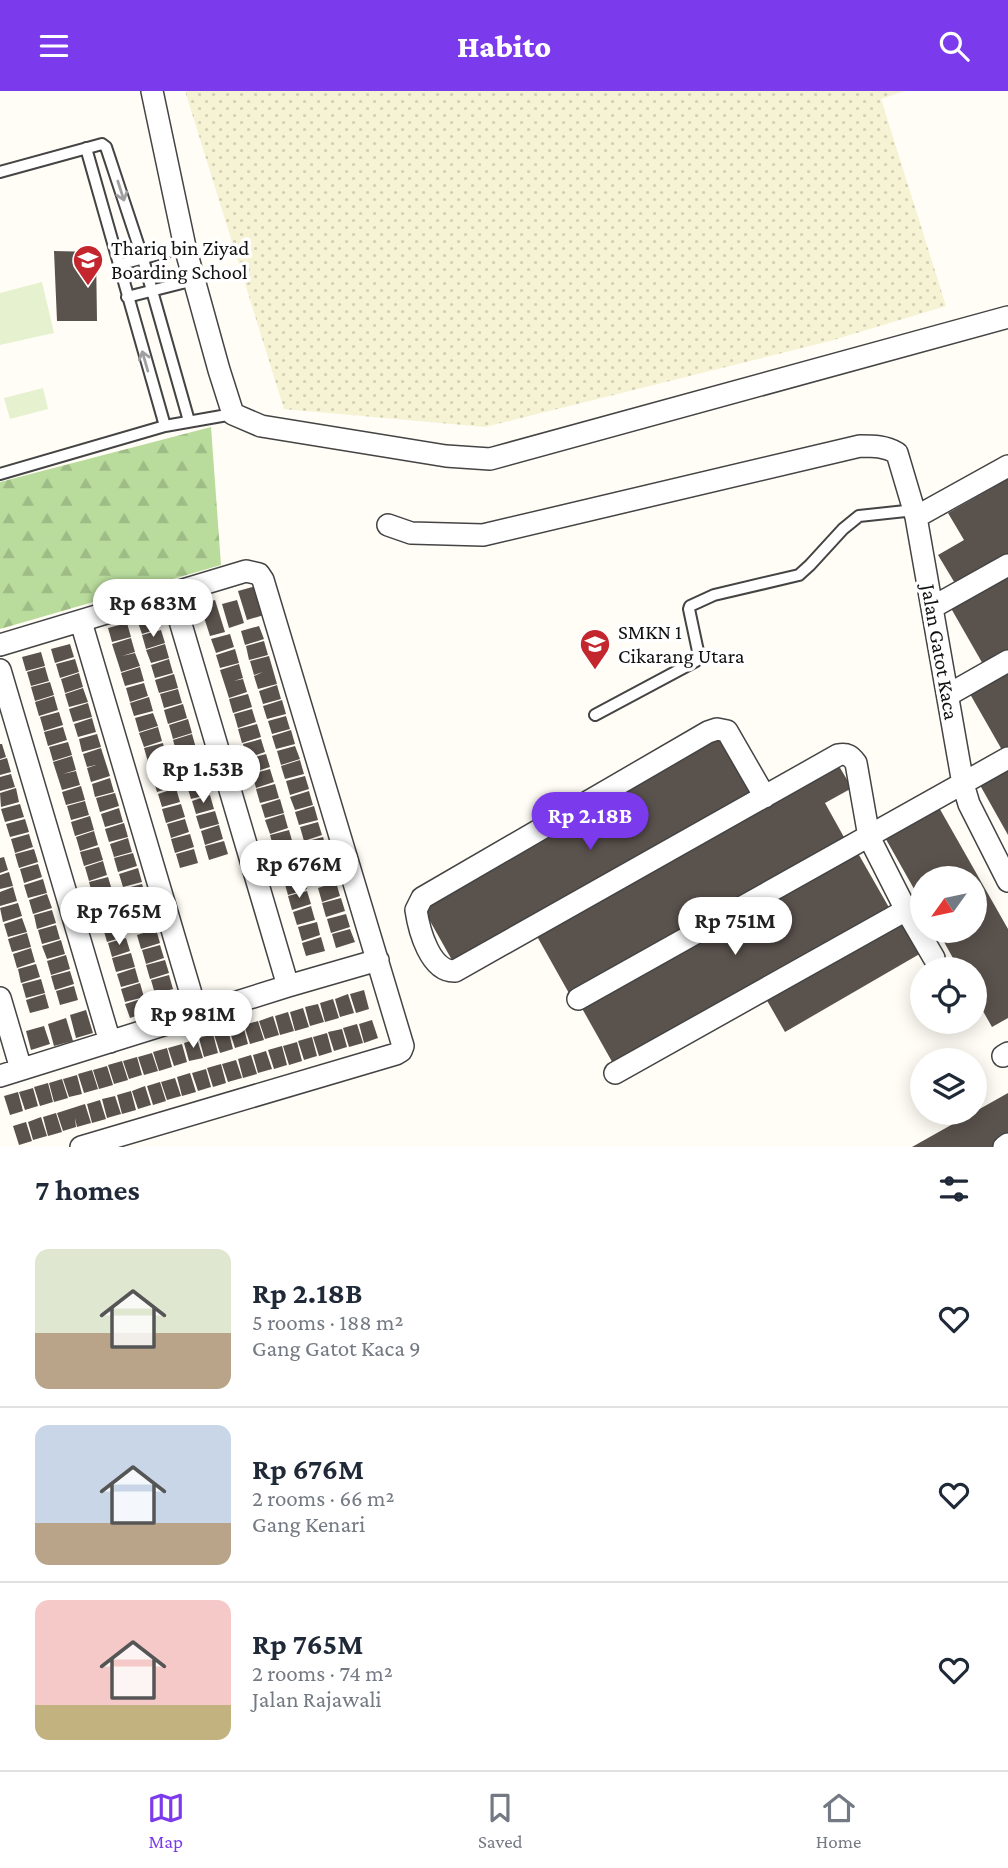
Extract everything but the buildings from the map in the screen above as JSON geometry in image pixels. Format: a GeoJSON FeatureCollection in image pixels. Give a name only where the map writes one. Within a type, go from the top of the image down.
{"type":"FeatureCollection","features":[{"type":"Feature","properties":{"kind":"street"},"geometry":{"type":"LineString","coordinates":[[152,91],[185,247],[233,414],[261,426],[446,456],[490,459],[1008,317]]}},
{"type":"Feature","properties":{"kind":"street","name":"Jalan Gatot Kaca"},"geometry":{"type":"LineString","coordinates":[[388,525],[411,533],[484,535],[867,446],[889,448],[897,453],[915,513],[963,784],[969,804],[1004,867]]}},
{"type":"Feature","properties":{"kind":"street"},"geometry":{"type":"LineString","coordinates":[[915,513],[1008,466]]}},
{"type":"Feature","properties":{"kind":"street"},"geometry":{"type":"LineString","coordinates":[[933,607],[1008,565]]}},
{"type":"Feature","properties":{"kind":"street"},"geometry":{"type":"LineString","coordinates":[[0,645],[246,571],[259,573],[402,1046],[401,1051],[396,1054],[81,1147]]}},
{"type":"Feature","properties":{"kind":"street"},"geometry":{"type":"LineString","coordinates":[[172,594],[288,986]]}},
{"type":"Feature","properties":{"kind":"street"},"geometry":{"type":"LineString","coordinates":[[82,622],[198,1014]]}},
{"type":"Feature","properties":{"kind":"street"},"geometry":{"type":"LineString","coordinates":[[948,695],[1008,661]]}},
{"type":"Feature","properties":{"kind":"street"},"geometry":{"type":"LineString","coordinates":[[0,670],[110,1042]]}},
{"type":"Feature","properties":{"kind":"street"},"geometry":{"type":"LineString","coordinates":[[765,797],[727,731],[717,729],[708,732],[422,898],[416,910],[426,944],[437,964],[443,969],[455,971],[765,797],[838,755],[851,756],[856,763],[869,837],[933,957]]}},
{"type":"Feature","properties":{"kind":"street"},"geometry":{"type":"LineString","coordinates":[[578,999],[1008,758]]}},
{"type":"Feature","properties":{"kind":"street"},"geometry":{"type":"LineString","coordinates":[[615,1073],[906,910]]}},
{"type":"Feature","properties":{"kind":"street"},"geometry":{"type":"LineString","coordinates":[[0,1076],[378,960]]}},
{"type":"Feature","properties":{"kind":"street"},"geometry":{"type":"LineString","coordinates":[[0,998],[21,1069]]}},
{"type":"Feature","properties":{"kind":"lane"},"geometry":{"type":"LineString","coordinates":[[0,172],[102,144],[109,152],[189,421]]}},
{"type":"Feature","properties":{"kind":"lane"},"geometry":{"type":"LineString","coordinates":[[86,148],[165,426]]}},
{"type":"Feature","properties":{"kind":"lane"},"geometry":{"type":"LineString","coordinates":[[118,265],[185,247]]}},
{"type":"Feature","properties":{"kind":"lane"},"geometry":{"type":"LineString","coordinates":[[127,297],[194,279]]}},
{"type":"Feature","properties":{"kind":"lane"},"geometry":{"type":"LineString","coordinates":[[0,474],[165,426],[233,414]]}},
{"type":"Feature","properties":{"kind":"lane"},"geometry":{"type":"LineString","coordinates":[[595,715],[696,661],[699,656],[690,606],[714,594],[799,575],[859,516],[915,513]]}},
{"type":"Feature","properties":{"kind":"shaded area"},"geometry":{"type":"Polygon","coordinates":[[[185,91],[905,91],[881,99],[946,306],[830,341],[485,427],[284,409],[185,91]]]}},
{"type":"Feature","properties":{"kind":"green space"},"geometry":{"type":"Polygon","coordinates":[[[42,282],[54,333],[0,345],[0,293],[42,282]]]}},
{"type":"Feature","properties":{"kind":"green space"},"geometry":{"type":"Polygon","coordinates":[[[43,388],[48,409],[10,419],[4,398],[43,388]]]}},
{"type":"Feature","properties":{"kind":"green space"},"geometry":{"type":"Polygon","coordinates":[[[211,427],[221,565],[0,629],[0,482],[211,427]]]}},
{"type":"Feature","properties":{"kind":"place","name":"Thariq bin Ziyad Boarding School"},"geometry":{"type":"Point","coordinates":[88,287]}},
{"type":"Feature","properties":{"kind":"place","name":"SMKN 1 Cikarang Utara"},"geometry":{"type":"Point","coordinates":[595,671]}}]}
